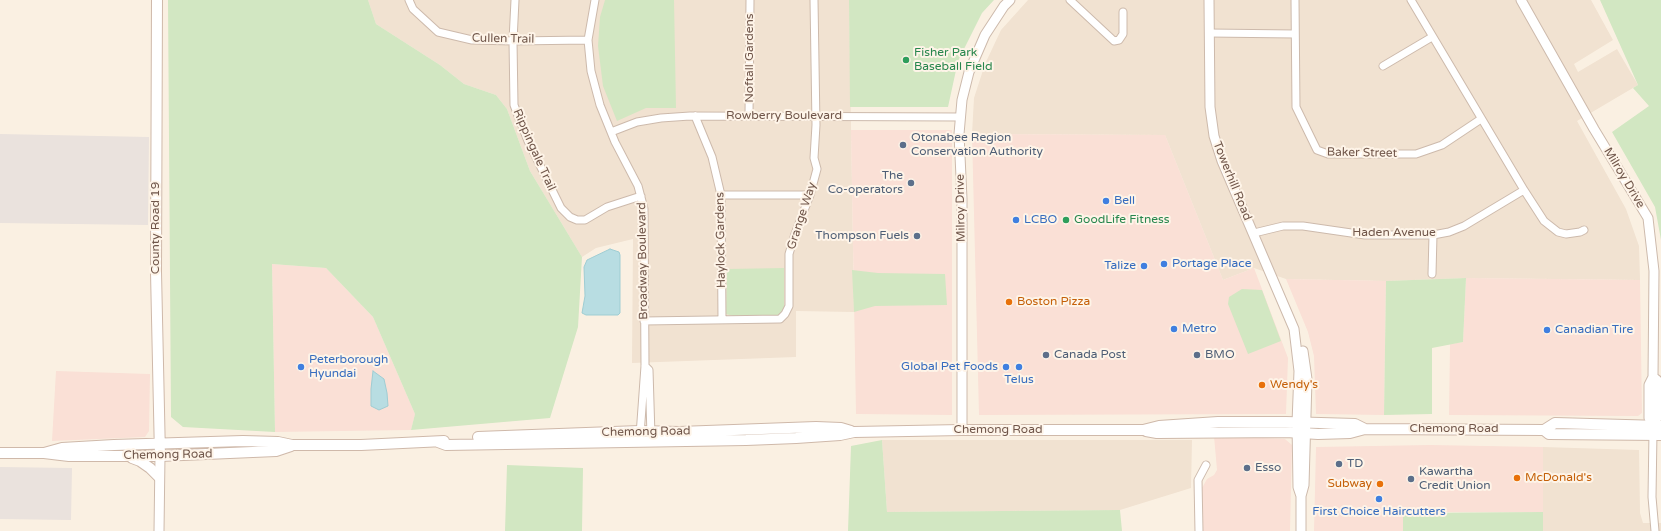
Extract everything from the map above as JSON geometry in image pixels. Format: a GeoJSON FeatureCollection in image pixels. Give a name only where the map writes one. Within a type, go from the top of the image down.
{"type":"FeatureCollection","features":[{"type":"Feature","properties":{"kind":"main road","name":"County Road 19"},"geometry":{"type":"LineString","coordinates":[[157,0],[156,272],[160,456]]}},
{"type":"Feature","properties":{"kind":"main road","name":"Chemong Road"},"geometry":{"type":"LineString","coordinates":[[44,453],[62,448],[243,441],[278,442],[292,445],[361,445],[438,442],[458,438],[647,434],[816,427],[841,428],[854,432],[962,430],[1143,430],[1157,433],[1302,428],[1350,433],[1365,429],[1544,430],[1556,423],[1657,430]]}},
{"type":"Feature","properties":{"kind":"main road","name":"Chemong Road"},"geometry":{"type":"LineString","coordinates":[[438,442],[446,445],[640,441],[647,434]]}},
{"type":"Feature","properties":{"kind":"main road","name":"Chemong Road"},"geometry":{"type":"LineString","coordinates":[[0,453],[44,453],[69,456],[160,456],[276,451],[292,445]]}},
{"type":"Feature","properties":{"kind":"main road"},"geometry":{"type":"LineString","coordinates":[[126,456],[140,460],[159,477]]}},
{"type":"Feature","properties":{"kind":"street","name":"Cullen Trail"},"geometry":{"type":"LineString","coordinates":[[409,0],[413,9],[438,32],[472,40],[588,40]]}},
{"type":"Feature","properties":{"kind":"street","name":"Rippingale Trail"},"geometry":{"type":"LineString","coordinates":[[515,0],[513,41],[514,105],[528,141],[561,208],[570,217],[577,220],[586,220],[607,207],[641,196]]}},
{"type":"Feature","properties":{"kind":"street","name":"Broadway Boulevard"},"geometry":{"type":"LineString","coordinates":[[595,0],[588,40],[591,71],[600,105],[611,132],[638,186],[644,209],[644,366],[649,370],[647,434]]}},
{"type":"Feature","properties":{"kind":"street","name":"Noftall Gardens"},"geometry":{"type":"LineString","coordinates":[[750,0],[750,116]]}},
{"type":"Feature","properties":{"kind":"street","name":"Grange Way"},"geometry":{"type":"LineString","coordinates":[[644,321],[780,319],[785,314],[789,306],[789,254],[810,194],[817,168],[814,158],[816,125],[814,0]]}},
{"type":"Feature","properties":{"kind":"street","name":"Milroy Drive"},"geometry":{"type":"LineString","coordinates":[[962,430],[962,199],[959,134],[962,100],[969,72],[985,35],[1004,6],[1010,0]]}},
{"type":"Feature","properties":{"kind":"street"},"geometry":{"type":"LineString","coordinates":[[1070,0],[1114,41],[1119,40],[1122,34],[1122,12]]}},
{"type":"Feature","properties":{"kind":"street","name":"Towerhill Road"},"geometry":{"type":"LineString","coordinates":[[1208,0],[1210,107],[1214,136],[1222,161],[1294,329],[1300,371],[1302,428],[1298,487],[1301,496],[1301,531]]}},
{"type":"Feature","properties":{"kind":"street","name":"Baker Street"},"geometry":{"type":"LineString","coordinates":[[1295,0],[1296,107],[1308,136],[1316,150],[1322,153],[1416,154],[1442,145],[1481,119]]}},
{"type":"Feature","properties":{"kind":"street"},"geometry":{"type":"LineString","coordinates":[[1411,0],[1524,190],[1549,226],[1558,232],[1566,234],[1584,230]]}},
{"type":"Feature","properties":{"kind":"street","name":"Milroy Drive"},"geometry":{"type":"LineString","coordinates":[[1521,0],[1594,129],[1648,218],[1654,271],[1653,377],[1649,386],[1649,418],[1657,430]]}},
{"type":"Feature","properties":{"kind":"street"},"geometry":{"type":"LineString","coordinates":[[1209,33],[1295,34]]}},
{"type":"Feature","properties":{"kind":"street"},"geometry":{"type":"LineString","coordinates":[[1383,66],[1432,37]]}},
{"type":"Feature","properties":{"kind":"street","name":"Rowberry Boulevard"},"geometry":{"type":"LineString","coordinates":[[611,132],[637,122],[661,118],[696,116],[961,117]]}},
{"type":"Feature","properties":{"kind":"street","name":"Haylock Gardens"},"geometry":{"type":"LineString","coordinates":[[696,116],[712,157],[721,195],[722,320]]}},
{"type":"Feature","properties":{"kind":"street","name":"Haden Avenue"},"geometry":{"type":"LineString","coordinates":[[1254,233],[1283,226],[1303,226],[1365,235],[1433,235],[1449,232],[1464,226],[1524,190]]}},
{"type":"Feature","properties":{"kind":"street"},"geometry":{"type":"LineString","coordinates":[[721,195],[810,194]]}},
{"type":"Feature","properties":{"kind":"street"},"geometry":{"type":"LineString","coordinates":[[1432,274],[1433,235]]}},
{"type":"Feature","properties":{"kind":"street"},"geometry":{"type":"LineString","coordinates":[[1657,430],[1652,497],[1657,530]]}},
{"type":"Feature","properties":{"kind":"street"},"geometry":{"type":"LineString","coordinates":[[159,531],[160,456]]}},
{"type":"Feature","properties":{"kind":"street"},"geometry":{"type":"LineString","coordinates":[[1198,531],[1198,480],[1206,464]]}},
{"type":"Feature","properties":{"kind":"shaded area"},"geometry":{"type":"Polygon","coordinates":[[[368,0],[849,0],[854,312],[796,311],[796,357],[632,363],[633,239],[596,248],[582,257],[530,171],[507,109],[496,95],[464,84],[440,65],[376,24],[368,0]]]}},
{"type":"Feature","properties":{"kind":"shaded area"},"geometry":{"type":"Polygon","coordinates":[[[1028,0],[1591,0],[1613,40],[1574,64],[1578,72],[1617,49],[1638,85],[1577,121],[1626,209],[1639,246],[1640,280],[1466,278],[1386,281],[1286,279],[1254,268],[1223,280],[1165,135],[972,134],[974,98],[985,64],[1001,30],[1028,0]]]}},
{"type":"Feature","properties":{"kind":"shaded area"},"geometry":{"type":"Polygon","coordinates":[[[851,130],[952,130],[952,415],[856,414],[851,130]]]}},
{"type":"Feature","properties":{"kind":"shaded area"},"geometry":{"type":"Polygon","coordinates":[[[0,134],[149,137],[148,225],[0,223],[0,134]]]}},
{"type":"Feature","properties":{"kind":"shaded area"},"geometry":{"type":"Polygon","coordinates":[[[972,134],[1165,135],[1223,280],[1254,268],[1288,358],[1286,414],[979,415],[972,134]]]}},
{"type":"Feature","properties":{"kind":"shaded area"},"geometry":{"type":"Polygon","coordinates":[[[272,264],[326,268],[373,317],[415,414],[411,430],[275,432],[272,264]]]}},
{"type":"Feature","properties":{"kind":"shaded area"},"geometry":{"type":"Polygon","coordinates":[[[1466,278],[1640,280],[1642,413],[1638,416],[1449,415],[1450,344],[1463,342],[1466,278]]]}},
{"type":"Feature","properties":{"kind":"shaded area"},"geometry":{"type":"Polygon","coordinates":[[[1286,279],[1386,281],[1384,415],[1316,414],[1314,356],[1308,332],[1286,279]]]}},
{"type":"Feature","properties":{"kind":"shaded area"},"geometry":{"type":"Polygon","coordinates":[[[56,371],[150,374],[149,431],[145,437],[52,441],[56,371]]]}},
{"type":"Feature","properties":{"kind":"shaded area"},"geometry":{"type":"Polygon","coordinates":[[[1214,436],[1285,439],[1292,445],[1290,531],[1202,531],[1202,488],[1207,479],[1214,475],[1217,470],[1214,436]]]}},
{"type":"Feature","properties":{"kind":"shaded area"},"geometry":{"type":"Polygon","coordinates":[[[882,440],[1192,440],[1191,488],[1120,510],[887,512],[882,440]]]}},
{"type":"Feature","properties":{"kind":"shaded area"},"geometry":{"type":"Polygon","coordinates":[[[1430,445],[1543,447],[1543,512],[1403,513],[1403,531],[1314,531],[1316,447],[1430,445]]]}},
{"type":"Feature","properties":{"kind":"shaded area"},"geometry":{"type":"Polygon","coordinates":[[[1543,447],[1639,450],[1640,513],[1643,523],[1661,523],[1661,531],[1543,531],[1543,447]]]}},
{"type":"Feature","properties":{"kind":"shaded area"},"geometry":{"type":"Polygon","coordinates":[[[0,467],[72,468],[71,520],[0,519],[0,467]]]}},
{"type":"Feature","properties":{"kind":"green space"},"geometry":{"type":"Polygon","coordinates":[[[168,0],[368,0],[376,24],[440,65],[464,84],[496,95],[507,109],[530,171],[582,257],[578,327],[550,418],[411,430],[415,414],[373,317],[326,268],[272,264],[275,432],[183,427],[171,417],[168,0]]]}},
{"type":"Feature","properties":{"kind":"green space"},"geometry":{"type":"Polygon","coordinates":[[[605,0],[674,0],[676,108],[646,108],[617,121],[603,86],[598,46],[600,17],[605,0]]]}},
{"type":"Feature","properties":{"kind":"green space"},"geometry":{"type":"Polygon","coordinates":[[[849,0],[994,0],[982,13],[958,61],[948,107],[850,107],[849,0]]]}},
{"type":"Feature","properties":{"kind":"green space"},"geometry":{"type":"Polygon","coordinates":[[[1600,0],[1661,0],[1661,240],[1655,207],[1612,132],[1649,106],[1633,88],[1638,85],[1600,0]]]}},
{"type":"Feature","properties":{"kind":"green space"},"geometry":{"type":"Polygon","coordinates":[[[784,268],[784,307],[782,313],[774,317],[733,316],[726,314],[727,269],[784,268]]]}},
{"type":"Feature","properties":{"kind":"green space"},"geometry":{"type":"Polygon","coordinates":[[[852,270],[878,273],[945,274],[947,305],[875,306],[854,312],[852,270]]]}},
{"type":"Feature","properties":{"kind":"green space"},"geometry":{"type":"Polygon","coordinates":[[[1466,278],[1463,342],[1432,348],[1432,414],[1384,415],[1386,281],[1466,278]]]}},
{"type":"Feature","properties":{"kind":"green space"},"geometry":{"type":"Polygon","coordinates":[[[1242,289],[1262,290],[1281,341],[1248,354],[1228,304],[1229,297],[1242,289]]]}},
{"type":"Feature","properties":{"kind":"green space"},"geometry":{"type":"Polygon","coordinates":[[[882,440],[887,512],[1120,510],[1122,531],[848,531],[851,446],[882,440]]]}},
{"type":"Feature","properties":{"kind":"green space"},"geometry":{"type":"Polygon","coordinates":[[[507,465],[583,468],[582,531],[505,531],[507,465]]]}},
{"type":"Feature","properties":{"kind":"green space"},"geometry":{"type":"Polygon","coordinates":[[[1543,512],[1543,531],[1403,531],[1403,513],[1543,512]]]}},
{"type":"Feature","properties":{"kind":"water"},"geometry":{"type":"Polygon","coordinates":[[[610,249],[619,252],[620,255],[620,313],[618,315],[586,315],[582,313],[585,296],[584,267],[587,260],[610,249]]]}},
{"type":"Feature","properties":{"kind":"water"},"geometry":{"type":"Polygon","coordinates":[[[373,371],[384,379],[387,393],[388,406],[379,410],[371,406],[373,371]]]}},
{"type":"Feature","properties":{"kind":"place","name":"Fisher Park Baseball Field"},"geometry":{"type":"Point","coordinates":[906,60]}},
{"type":"Feature","properties":{"kind":"place","name":"Otonabee Region Conservation Authority"},"geometry":{"type":"Point","coordinates":[903,145]}},
{"type":"Feature","properties":{"kind":"place","name":"The Co-operators"},"geometry":{"type":"Point","coordinates":[911,183]}},
{"type":"Feature","properties":{"kind":"place","name":"Bell"},"geometry":{"type":"Point","coordinates":[1106,201]}},
{"type":"Feature","properties":{"kind":"place","name":"LCBO"},"geometry":{"type":"Point","coordinates":[1016,220]}},
{"type":"Feature","properties":{"kind":"place","name":"GoodLife Fitness"},"geometry":{"type":"Point","coordinates":[1066,220]}},
{"type":"Feature","properties":{"kind":"place","name":"Thompson Fuels"},"geometry":{"type":"Point","coordinates":[917,236]}},
{"type":"Feature","properties":{"kind":"place","name":"Portage Place"},"geometry":{"type":"Point","coordinates":[1164,264]}},
{"type":"Feature","properties":{"kind":"place","name":"Talize"},"geometry":{"type":"Point","coordinates":[1144,266]}},
{"type":"Feature","properties":{"kind":"place","name":"Boston Pizza"},"geometry":{"type":"Point","coordinates":[1009,302]}},
{"type":"Feature","properties":{"kind":"place","name":"Metro"},"geometry":{"type":"Point","coordinates":[1174,329]}},
{"type":"Feature","properties":{"kind":"place","name":"Canadian Tire"},"geometry":{"type":"Point","coordinates":[1547,330]}},
{"type":"Feature","properties":{"kind":"place","name":"Canada Post"},"geometry":{"type":"Point","coordinates":[1046,355]}},
{"type":"Feature","properties":{"kind":"place","name":"BMO"},"geometry":{"type":"Point","coordinates":[1197,355]}},
{"type":"Feature","properties":{"kind":"place","name":"Peterborough Hyundai"},"geometry":{"type":"Point","coordinates":[301,367]}},
{"type":"Feature","properties":{"kind":"place","name":"Global Pet Foods"},"geometry":{"type":"Point","coordinates":[1006,367]}},
{"type":"Feature","properties":{"kind":"place","name":"Telus"},"geometry":{"type":"Point","coordinates":[1019,367]}},
{"type":"Feature","properties":{"kind":"place","name":"Wendy's"},"geometry":{"type":"Point","coordinates":[1262,385]}},
{"type":"Feature","properties":{"kind":"place","name":"TD"},"geometry":{"type":"Point","coordinates":[1339,464]}},
{"type":"Feature","properties":{"kind":"place","name":"Esso"},"geometry":{"type":"Point","coordinates":[1247,468]}},
{"type":"Feature","properties":{"kind":"place","name":"McDonald's"},"geometry":{"type":"Point","coordinates":[1517,478]}},
{"type":"Feature","properties":{"kind":"place","name":"Kawartha Credit Union"},"geometry":{"type":"Point","coordinates":[1411,479]}},
{"type":"Feature","properties":{"kind":"place","name":"Subway"},"geometry":{"type":"Point","coordinates":[1380,484]}},
{"type":"Feature","properties":{"kind":"place","name":"First Choice Haircutters"},"geometry":{"type":"Point","coordinates":[1379,499]}}]}
